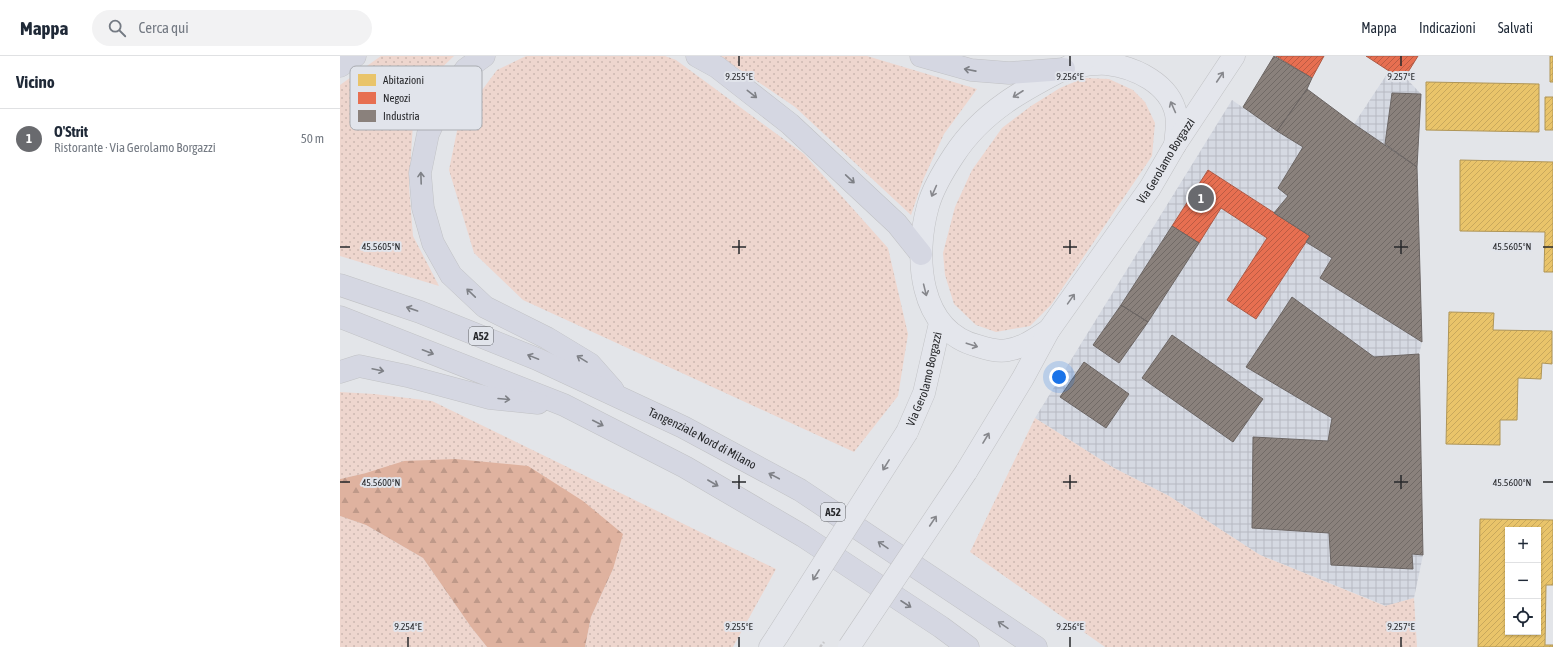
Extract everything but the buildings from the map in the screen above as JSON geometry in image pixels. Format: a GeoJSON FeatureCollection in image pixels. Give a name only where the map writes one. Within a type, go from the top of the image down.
{"type":"FeatureCollection","features":[{"type":"Feature","properties":{"kind":"highway"},"geometry":{"type":"LineString","coordinates":[[340,66],[355,56]]}},
{"type":"Feature","properties":{"kind":"highway"},"geometry":{"type":"LineString","coordinates":[[471,66],[484,56]]}},
{"type":"Feature","properties":{"kind":"highway"},"geometry":{"type":"LineString","coordinates":[[697,56],[717,67],[790,124],[897,224],[921,254]]}},
{"type":"Feature","properties":{"kind":"highway"},"geometry":{"type":"LineString","coordinates":[[921,56],[971,70],[1009,73],[1064,69]]}},
{"type":"Feature","properties":{"kind":"highway"},"geometry":{"type":"LineString","coordinates":[[430,130],[420,173],[423,208],[432,243],[451,275],[485,307],[547,338],[590,364],[619,396]]}},
{"type":"Feature","properties":{"kind":"highway","name":"Tangenziale Nord di Milano"},"geometry":{"type":"LineString","coordinates":[[340,285],[420,312],[501,344],[619,396],[683,427],[800,490],[1036,647]]}},
{"type":"Feature","properties":{"kind":"highway"},"geometry":{"type":"LineString","coordinates":[[340,317],[564,405],[685,467],[803,536],[942,627],[968,647]]}},
{"type":"Feature","properties":{"kind":"highway"},"geometry":{"type":"LineString","coordinates":[[340,372],[359,366],[407,376],[489,398],[564,405]]}},
{"type":"Feature","properties":{"kind":"highway"},"geometry":{"type":"LineString","coordinates":[[942,627],[960,647]]}},
{"type":"Feature","properties":{"kind":"main road","name":"Via Gerolamo Borgazzi"},"geometry":{"type":"LineString","coordinates":[[774,641],[907,432],[924,393],[940,323],[931,307],[925,290],[921,254],[923,229],[928,205],[940,178],[955,154],[978,126],[1004,103],[1032,85],[1089,56]]}},
{"type":"Feature","properties":{"kind":"main road","name":"Via Gerolamo Borgazzi"},"geometry":{"type":"LineString","coordinates":[[849,647],[966,472],[1023,378],[1049,330],[1150,188],[1175,145],[1234,56]]}},
{"type":"Feature","properties":{"kind":"main road"},"geometry":{"type":"LineString","coordinates":[[1064,69],[1093,63],[1108,64],[1130,70],[1154,81],[1167,95],[1176,113],[1177,124],[1175,145]]}},
{"type":"Feature","properties":{"kind":"main road"},"geometry":{"type":"LineString","coordinates":[[940,323],[967,344],[987,349],[1000,350],[1007,350],[1023,345],[1049,330]]}},
{"type":"Feature","properties":{"kind":"shaded area"},"geometry":{"type":"Polygon","coordinates":[[[381,56],[454,56],[444,66],[367,66],[381,56]]]}},
{"type":"Feature","properties":{"kind":"shaded area"},"geometry":{"type":"Polygon","coordinates":[[[526,56],[665,56],[676,60],[804,154],[888,248],[908,334],[898,396],[854,452],[523,300],[474,253],[449,170],[457,130],[482,130],[482,90],[497,70],[526,56]]]}},
{"type":"Feature","properties":{"kind":"shaded area"},"geometry":{"type":"Polygon","coordinates":[[[720,56],[867,56],[977,89],[944,134],[923,180],[911,215],[795,107],[720,56]]]}},
{"type":"Feature","properties":{"kind":"shaded area"},"geometry":{"type":"Polygon","coordinates":[[[1389,71],[1405,77],[1421,94],[1417,167],[1422,342],[1419,355],[1423,555],[1414,598],[1386,606],[1260,555],[1169,496],[1114,468],[1035,418],[1232,100],[1277,131],[1307,89],[1354,124],[1389,71]]]}},
{"type":"Feature","properties":{"kind":"shaded area"},"geometry":{"type":"Polygon","coordinates":[[[350,78],[350,130],[413,130],[409,187],[413,236],[439,286],[340,256],[340,85],[350,78]]]}},
{"type":"Feature","properties":{"kind":"shaded area"},"geometry":{"type":"Polygon","coordinates":[[[1084,78],[1109,79],[1133,90],[1145,102],[1155,123],[1152,156],[1051,305],[1030,326],[996,332],[976,325],[954,304],[945,275],[943,253],[955,207],[972,170],[1002,128],[1031,106],[1060,88],[1084,78]]]}},
{"type":"Feature","properties":{"kind":"shaded area"},"geometry":{"type":"Polygon","coordinates":[[[340,392],[374,394],[432,401],[776,569],[733,647],[585,647],[591,617],[613,569],[366,473],[340,479],[340,392]]]}},
{"type":"Feature","properties":{"kind":"shaded area"},"geometry":{"type":"Polygon","coordinates":[[[1035,418],[1114,468],[1169,496],[1260,555],[1385,606],[1414,598],[1417,647],[1105,647],[970,552],[1035,418]]]}},
{"type":"Feature","properties":{"kind":"shaded area"},"geometry":{"type":"Polygon","coordinates":[[[340,516],[366,525],[423,558],[471,627],[487,647],[340,647],[340,516]]]}},
{"type":"Feature","properties":{"kind":"green space"},"geometry":{"type":"Polygon","coordinates":[[[455,459],[528,466],[583,501],[623,534],[613,569],[591,617],[585,647],[487,647],[471,627],[423,558],[366,525],[340,516],[340,479],[366,473],[404,461],[455,459]]]}},
{"type":"Feature","properties":{"kind":"place","name":"O'Strit"},"geometry":{"type":"Point","coordinates":[1201,198]}}]}
